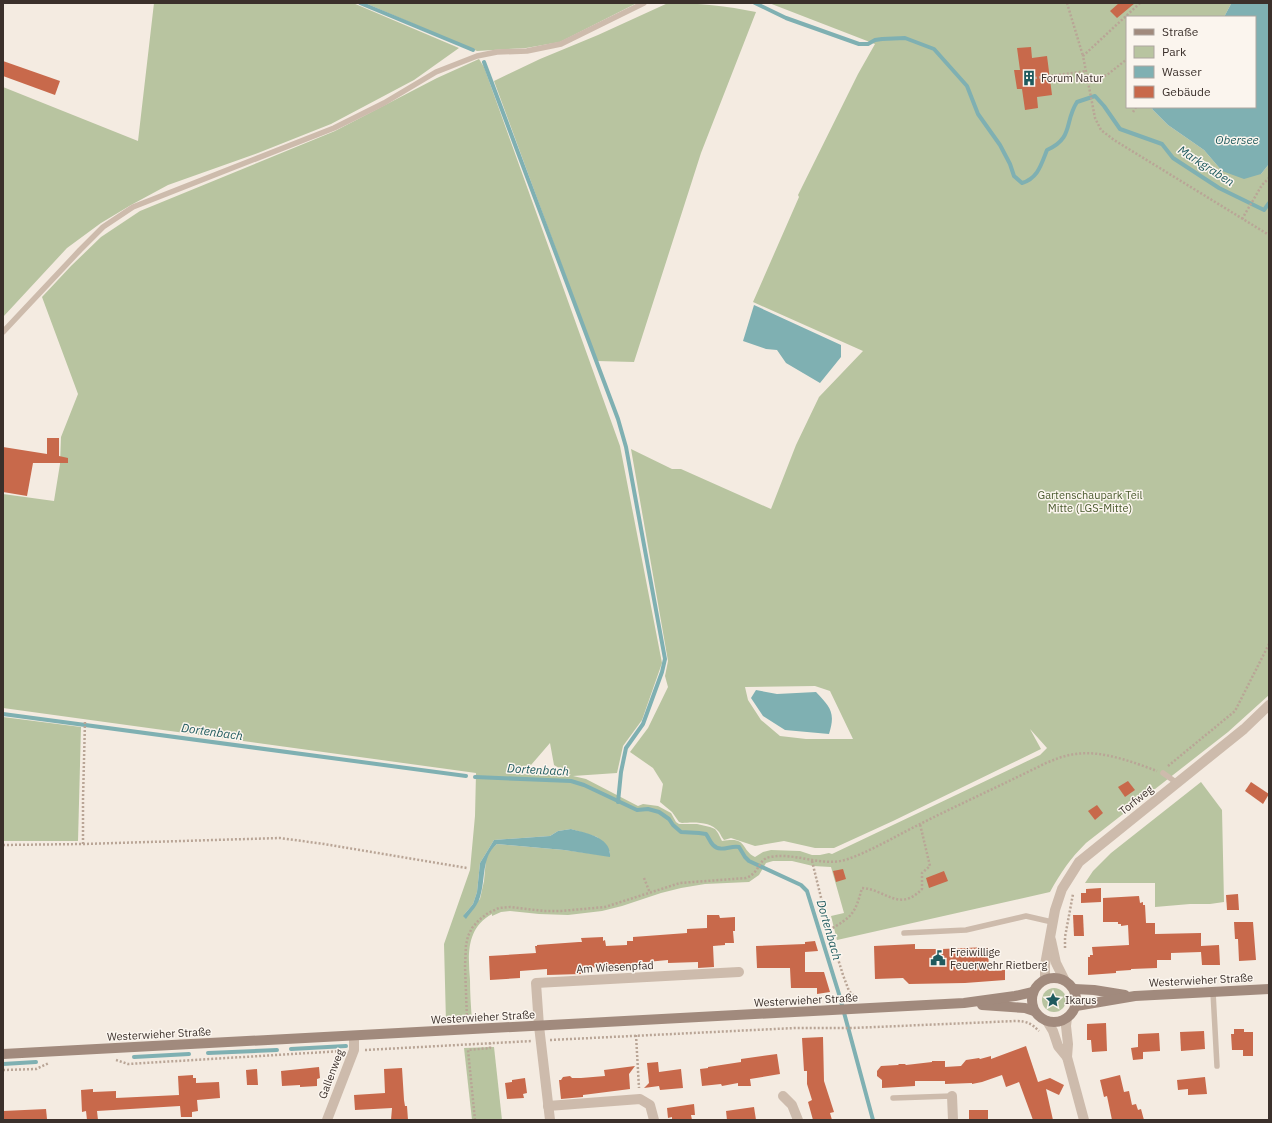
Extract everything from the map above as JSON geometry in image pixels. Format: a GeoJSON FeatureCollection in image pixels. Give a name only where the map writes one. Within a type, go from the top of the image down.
{"type":"FeatureCollection","features":[{"type":"Feature","properties":{"kind":"main road"},"geometry":{"type":"LineString","coordinates":[[1045,979],[1064,979],[1070,983],[1074,989],[1077,998],[1076,1006],[1067,1018],[1058,1022],[1047,1021],[1038,1016],[1034,1010],[1032,1002],[1033,992],[1039,983],[1045,979]]}},
{"type":"Feature","properties":{"kind":"main road","name":"Westerwieher Straße"},"geometry":{"type":"LineString","coordinates":[[1074,989],[1094,990],[1135,996]]}},
{"type":"Feature","properties":{"kind":"main road","name":"Westerwieher Straße"},"geometry":{"type":"LineString","coordinates":[[1076,1006],[1135,996],[1269,989]]}},
{"type":"Feature","properties":{"kind":"main road","name":"Westerwieher Straße"},"geometry":{"type":"LineString","coordinates":[[3,1054],[964,1003],[1033,992]]}},
{"type":"Feature","properties":{"kind":"main road","name":"Westerwieher Straße"},"geometry":{"type":"LineString","coordinates":[[964,1003],[1034,1010]]}},
{"type":"Feature","properties":{"kind":"street","name":"Torfweg"},"geometry":{"type":"LineString","coordinates":[[1045,979],[1045,965],[1052,922],[1062,889],[1079,862],[1244,729],[1269,705]]}},
{"type":"Feature","properties":{"kind":"street","name":"Torfweg"},"geometry":{"type":"LineString","coordinates":[[1050,936],[1056,963],[1064,979]]}},
{"type":"Feature","properties":{"kind":"street","name":"Am Wiesenpfad"},"geometry":{"type":"LineString","coordinates":[[539,1026],[536,983],[739,972]]}},
{"type":"Feature","properties":{"kind":"street"},"geometry":{"type":"LineString","coordinates":[[1067,1018],[1067,1057],[1084,1120]]}},
{"type":"Feature","properties":{"kind":"street"},"geometry":{"type":"LineString","coordinates":[[1047,1021],[1053,1031],[1058,1046],[1067,1057]]}},
{"type":"Feature","properties":{"kind":"street"},"geometry":{"type":"LineString","coordinates":[[539,1026],[550,1120]]}},
{"type":"Feature","properties":{"kind":"street","name":"Gallenweg"},"geometry":{"type":"LineString","coordinates":[[327,1120],[354,1050],[354,1036]]}},
{"type":"Feature","properties":{"kind":"street"},"geometry":{"type":"LineString","coordinates":[[783,1096],[792,1105],[798,1120]]}},
{"type":"Feature","properties":{"kind":"street"},"geometry":{"type":"LineString","coordinates":[[952,1096],[953,1120]]}},
{"type":"Feature","properties":{"kind":"street"},"geometry":{"type":"LineString","coordinates":[[548,1106],[640,1099],[650,1105],[654,1120]]}},
{"type":"Feature","properties":{"kind":"lane"},"geometry":{"type":"LineString","coordinates":[[3,332],[103,227],[133,207],[334,128],[384,103],[436,72],[477,56],[497,52],[527,51],[561,44],[644,3]]}},
{"type":"Feature","properties":{"kind":"lane"},"geometry":{"type":"LineString","coordinates":[[1163,773],[1177,783]]}},
{"type":"Feature","properties":{"kind":"lane"},"geometry":{"type":"LineString","coordinates":[[904,933],[966,930],[1026,916],[1052,922]]}},
{"type":"Feature","properties":{"kind":"lane"},"geometry":{"type":"LineString","coordinates":[[1213,992],[1217,1066]]}},
{"type":"Feature","properties":{"kind":"lane"},"geometry":{"type":"LineString","coordinates":[[894,1098],[952,1096]]}},
{"type":"Feature","properties":{"kind":"path"},"geometry":{"type":"LineString","coordinates":[[1067,3],[1084,56],[1095,118],[1101,130],[1114,140],[1269,235]]}},
{"type":"Feature","properties":{"kind":"path"},"geometry":{"type":"LineString","coordinates":[[1126,16],[1140,3]]}},
{"type":"Feature","properties":{"kind":"path"},"geometry":{"type":"LineString","coordinates":[[1084,56],[1126,16]]}},
{"type":"Feature","properties":{"kind":"path"},"geometry":{"type":"LineString","coordinates":[[1088,81],[1107,75],[1126,60]]}},
{"type":"Feature","properties":{"kind":"path"},"geometry":{"type":"LineString","coordinates":[[1035,78],[1087,71]]}},
{"type":"Feature","properties":{"kind":"path"},"geometry":{"type":"LineString","coordinates":[[1133,112],[1135,108]]}},
{"type":"Feature","properties":{"kind":"path"},"geometry":{"type":"LineString","coordinates":[[1242,219],[1262,184],[1269,178]]}},
{"type":"Feature","properties":{"kind":"path"},"geometry":{"type":"LineString","coordinates":[[467,1019],[465,966],[467,940],[472,928],[479,920],[498,908],[510,907],[544,911],[561,911],[605,907],[680,883],[746,878],[754,875],[762,861],[767,858],[777,856],[812,861],[832,862],[846,860],[860,855],[1046,763],[1077,753],[1097,754],[1124,760],[1163,773],[1166,768],[1235,711],[1269,644]]}},
{"type":"Feature","properties":{"kind":"path"},"geometry":{"type":"LineString","coordinates":[[83,844],[85,721]]}},
{"type":"Feature","properties":{"kind":"path"},"geometry":{"type":"LineString","coordinates":[[829,930],[847,920],[857,907],[862,888],[870,889],[891,899],[898,900],[917,895],[922,890],[922,873],[930,866],[920,824]]}},
{"type":"Feature","properties":{"kind":"path"},"geometry":{"type":"LineString","coordinates":[[3,845],[280,838],[467,868]]}},
{"type":"Feature","properties":{"kind":"path"},"geometry":{"type":"LineString","coordinates":[[812,861],[829,930],[849,991],[854,996],[859,997]]}},
{"type":"Feature","properties":{"kind":"path"},"geometry":{"type":"LineString","coordinates":[[644,878],[650,893]]}},
{"type":"Feature","properties":{"kind":"path"},"geometry":{"type":"LineString","coordinates":[[1065,949],[1065,936],[1073,894]]}},
{"type":"Feature","properties":{"kind":"path"},"geometry":{"type":"LineString","coordinates":[[635,1021],[640,1099]]}},
{"type":"Feature","properties":{"kind":"path"},"geometry":{"type":"LineString","coordinates":[[114,1059],[128,1064],[354,1050],[795,1028],[852,1028],[1016,1021]]}},
{"type":"Feature","properties":{"kind":"path"},"geometry":{"type":"LineString","coordinates":[[475,1120],[468,1050],[490,1048],[490,1043]]}},
{"type":"Feature","properties":{"kind":"path"},"geometry":{"type":"LineString","coordinates":[[3,1070],[36,1069],[51,1062]]}},
{"type":"Feature","properties":{"kind":"green space"},"geometry":{"type":"Polygon","coordinates":[[[154,3],[353,3],[459,48],[414,80],[331,124],[258,153],[168,185],[131,205],[101,223],[67,248],[3,317],[3,87],[138,141],[154,3]]]}},
{"type":"Feature","properties":{"kind":"green space"},"geometry":{"type":"Polygon","coordinates":[[[365,3],[637,3],[560,42],[526,48],[477,51],[365,3]]]}},
{"type":"Feature","properties":{"kind":"green space"},"geometry":{"type":"Polygon","coordinates":[[[668,3],[712,5],[756,12],[701,153],[634,362],[597,361],[494,81],[540,59],[598,35],[668,3]]]}},
{"type":"Feature","properties":{"kind":"green space","name":"Gartenschaupark Teil Mitte (LGS-Mitte)"},"geometry":{"type":"Polygon","coordinates":[[[769,3],[1233,3],[1225,16],[1126,16],[1126,108],[1152,108],[1168,125],[1204,150],[1222,171],[1261,174],[1269,164],[1269,695],[1228,732],[1086,843],[1066,866],[1050,892],[837,940],[831,916],[844,913],[831,867],[813,866],[792,861],[773,861],[766,863],[759,875],[749,882],[705,884],[681,888],[602,911],[568,915],[510,911],[501,912],[492,916],[492,914],[477,927],[470,943],[469,961],[472,1021],[446,1022],[444,944],[470,870],[475,816],[476,773],[3,708],[3,494],[54,501],[60,464],[61,437],[78,394],[42,297],[101,237],[140,211],[335,131],[437,78],[479,59],[484,67],[620,446],[662,663],[642,720],[623,746],[617,773],[573,776],[586,779],[638,806],[643,804],[658,806],[671,813],[676,822],[679,824],[697,824],[715,829],[722,841],[736,840],[743,844],[750,854],[755,857],[763,852],[771,850],[800,851],[812,855],[820,855],[829,853],[832,854],[1040,755],[1047,748],[1030,729],[1041,749],[834,848],[815,848],[784,841],[755,846],[731,838],[724,840],[716,828],[707,824],[679,822],[672,812],[660,802],[663,784],[653,768],[630,752],[648,728],[668,687],[665,676],[668,661],[631,449],[672,469],[681,469],[771,509],[796,445],[819,397],[863,351],[753,302],[799,197],[798,195],[858,74],[875,44],[769,3]],[[815,686],[745,687],[748,700],[761,720],[780,736],[806,739],[853,739],[830,691],[815,686]],[[550,743],[531,765],[510,774],[571,775],[554,765],[550,743]],[[571,829],[558,831],[550,836],[494,840],[480,863],[477,892],[473,904],[463,916],[480,899],[484,881],[486,859],[491,849],[497,844],[610,856],[610,852],[597,837],[571,829]]]}},
{"type":"Feature","properties":{"kind":"green space"},"geometry":{"type":"Polygon","coordinates":[[[3,717],[81,727],[78,841],[3,841],[3,717]]]}},
{"type":"Feature","properties":{"kind":"green space"},"geometry":{"type":"Polygon","coordinates":[[[1201,782],[1222,810],[1224,902],[1155,907],[1155,883],[1085,883],[1093,871],[1111,853],[1201,782]]]}},
{"type":"Feature","properties":{"kind":"green space"},"geometry":{"type":"Polygon","coordinates":[[[1054,988],[1062,992],[1066,1000],[1062,1008],[1054,1012],[1046,1008],[1042,1000],[1046,992],[1054,988]]]}},
{"type":"Feature","properties":{"kind":"green space"},"geometry":{"type":"Polygon","coordinates":[[[494,1047],[502,1120],[472,1120],[464,1048],[494,1047]]]}},
{"type":"Feature","properties":{"kind":"water","name":"Obersee"},"geometry":{"type":"Polygon","coordinates":[[[1269,3],[1269,164],[1261,174],[1244,179],[1222,171],[1204,150],[1168,125],[1152,109],[1256,108],[1256,16],[1225,16],[1231,4],[1269,3]]]}},
{"type":"Feature","properties":{"kind":"water"},"geometry":{"type":"Polygon","coordinates":[[[754,305],[841,345],[841,357],[820,383],[786,363],[777,350],[766,349],[743,341],[754,305]]]}},
{"type":"Feature","properties":{"kind":"water"},"geometry":{"type":"Polygon","coordinates":[[[756,690],[777,694],[816,692],[828,706],[832,715],[829,734],[785,730],[763,716],[751,698],[756,690]]]}},
{"type":"Feature","properties":{"kind":"water"},"geometry":{"type":"Polygon","coordinates":[[[571,829],[590,834],[602,840],[607,845],[610,857],[564,850],[497,844],[488,855],[479,900],[466,919],[463,916],[473,904],[477,892],[480,863],[494,840],[550,836],[558,831],[571,829]]]}},
{"type":"Feature","properties":{"kind":"building"},"geometry":{"type":"Polygon","coordinates":[[[1119,3],[1135,3],[1117,18],[1110,11],[1119,3]]]}},
{"type":"Feature","properties":{"kind":"building"},"geometry":{"type":"Polygon","coordinates":[[[1031,47],[1032,58],[1047,56],[1052,95],[1037,97],[1038,108],[1025,110],[1022,89],[1017,89],[1014,70],[1020,70],[1017,48],[1031,47]]]}},
{"type":"Feature","properties":{"kind":"building"},"geometry":{"type":"Polygon","coordinates":[[[3,61],[60,81],[55,95],[3,76],[3,61]]]}},
{"type":"Feature","properties":{"kind":"building"},"geometry":{"type":"Polygon","coordinates":[[[47,438],[59,438],[59,456],[68,458],[68,463],[33,463],[27,496],[3,492],[3,447],[47,454],[47,438]]]}},
{"type":"Feature","properties":{"kind":"building"},"geometry":{"type":"Polygon","coordinates":[[[1128,781],[1135,790],[1125,797],[1118,787],[1128,781]]]}},
{"type":"Feature","properties":{"kind":"building"},"geometry":{"type":"Polygon","coordinates":[[[1251,782],[1269,794],[1263,804],[1245,791],[1251,782]]]}},
{"type":"Feature","properties":{"kind":"building"},"geometry":{"type":"Polygon","coordinates":[[[1097,805],[1103,813],[1095,820],[1088,811],[1097,805]]]}},
{"type":"Feature","properties":{"kind":"building"},"geometry":{"type":"Polygon","coordinates":[[[843,869],[846,879],[836,882],[833,871],[843,869]]]}},
{"type":"Feature","properties":{"kind":"building"},"geometry":{"type":"Polygon","coordinates":[[[944,871],[948,881],[929,888],[926,878],[944,871]]]}},
{"type":"Feature","properties":{"kind":"building"},"geometry":{"type":"Polygon","coordinates":[[[1101,888],[1101,902],[1081,903],[1081,893],[1086,893],[1086,889],[1101,888]]]}},
{"type":"Feature","properties":{"kind":"building"},"geometry":{"type":"Polygon","coordinates":[[[1238,894],[1239,910],[1227,910],[1226,895],[1238,894]]]}},
{"type":"Feature","properties":{"kind":"building"},"geometry":{"type":"Polygon","coordinates":[[[1139,896],[1140,903],[1143,902],[1143,905],[1145,905],[1146,923],[1155,923],[1155,934],[1201,933],[1201,946],[1219,945],[1220,965],[1202,965],[1201,952],[1171,953],[1171,960],[1157,960],[1157,968],[1131,969],[1116,971],[1116,973],[1088,975],[1088,957],[1093,955],[1092,947],[1129,945],[1128,925],[1121,926],[1118,922],[1103,922],[1103,898],[1139,896]]]}},
{"type":"Feature","properties":{"kind":"building"},"geometry":{"type":"Polygon","coordinates":[[[707,915],[719,915],[720,918],[735,917],[735,931],[733,931],[734,943],[725,943],[725,945],[713,946],[714,967],[698,968],[698,962],[668,963],[668,960],[636,963],[636,965],[581,968],[581,974],[547,975],[547,969],[520,971],[520,978],[490,980],[489,956],[536,953],[535,946],[537,945],[582,942],[581,938],[603,937],[603,941],[605,940],[606,946],[627,945],[627,941],[633,941],[633,937],[687,933],[687,929],[707,928],[707,915]]]}},
{"type":"Feature","properties":{"kind":"building"},"geometry":{"type":"Polygon","coordinates":[[[1073,915],[1083,915],[1084,936],[1074,936],[1073,915]]]}},
{"type":"Feature","properties":{"kind":"building"},"geometry":{"type":"Polygon","coordinates":[[[1234,922],[1253,922],[1256,960],[1239,961],[1238,939],[1235,939],[1234,922]]]}},
{"type":"Feature","properties":{"kind":"building"},"geometry":{"type":"Polygon","coordinates":[[[815,941],[818,951],[805,952],[805,972],[824,972],[830,992],[817,994],[817,988],[791,988],[790,968],[757,968],[756,946],[805,944],[805,942],[815,941]]]}},
{"type":"Feature","properties":{"kind":"building"},"geometry":{"type":"Polygon","coordinates":[[[915,944],[915,949],[988,947],[989,971],[1005,970],[1005,980],[965,983],[909,984],[903,978],[875,979],[874,946],[915,944]]]}},
{"type":"Feature","properties":{"kind":"building"},"geometry":{"type":"Polygon","coordinates":[[[1106,1023],[1107,1051],[1092,1052],[1091,1040],[1087,1040],[1087,1024],[1106,1023]]]}},
{"type":"Feature","properties":{"kind":"building"},"geometry":{"type":"Polygon","coordinates":[[[1234,1029],[1244,1029],[1244,1032],[1253,1032],[1253,1056],[1243,1056],[1243,1050],[1232,1050],[1231,1034],[1234,1034],[1234,1029]]]}},
{"type":"Feature","properties":{"kind":"building"},"geometry":{"type":"Polygon","coordinates":[[[1204,1031],[1205,1049],[1181,1051],[1180,1032],[1204,1031]]]}},
{"type":"Feature","properties":{"kind":"building"},"geometry":{"type":"Polygon","coordinates":[[[1159,1033],[1160,1051],[1143,1052],[1143,1059],[1133,1060],[1131,1048],[1138,1047],[1138,1034],[1159,1033]]]}},
{"type":"Feature","properties":{"kind":"building"},"geometry":{"type":"Polygon","coordinates":[[[823,1037],[824,1081],[834,1112],[830,1113],[832,1120],[813,1120],[808,1102],[812,1100],[807,1084],[807,1071],[804,1071],[802,1038],[823,1037]]]}},
{"type":"Feature","properties":{"kind":"building"},"geometry":{"type":"Polygon","coordinates":[[[1026,1046],[1038,1082],[1050,1078],[1064,1085],[1059,1095],[1046,1089],[1053,1120],[1033,1120],[1019,1082],[1006,1087],[1002,1075],[972,1084],[945,1084],[945,1081],[915,1081],[915,1086],[882,1088],[882,1080],[877,1076],[877,1071],[881,1066],[945,1061],[945,1067],[961,1066],[966,1060],[980,1059],[991,1056],[991,1059],[1026,1046]]]}},
{"type":"Feature","properties":{"kind":"building"},"geometry":{"type":"Polygon","coordinates":[[[777,1054],[780,1074],[750,1079],[751,1086],[738,1086],[738,1083],[722,1086],[721,1084],[702,1086],[700,1069],[741,1062],[741,1059],[777,1054]]]}},
{"type":"Feature","properties":{"kind":"building"},"geometry":{"type":"Polygon","coordinates":[[[658,1062],[659,1072],[681,1069],[683,1088],[660,1090],[659,1086],[644,1088],[649,1083],[647,1063],[658,1062]]]}},
{"type":"Feature","properties":{"kind":"building"},"geometry":{"type":"Polygon","coordinates":[[[635,1066],[629,1074],[630,1089],[561,1099],[559,1080],[563,1077],[570,1076],[572,1078],[581,1078],[605,1076],[604,1070],[635,1066]]]}},
{"type":"Feature","properties":{"kind":"building"},"geometry":{"type":"Polygon","coordinates":[[[319,1067],[320,1078],[317,1079],[317,1086],[282,1086],[281,1071],[319,1067]]]}},
{"type":"Feature","properties":{"kind":"building"},"geometry":{"type":"Polygon","coordinates":[[[402,1068],[404,1100],[405,1106],[407,1106],[408,1120],[391,1120],[392,1108],[355,1110],[354,1095],[385,1093],[384,1069],[402,1068]]]}},
{"type":"Feature","properties":{"kind":"building"},"geometry":{"type":"Polygon","coordinates":[[[257,1069],[258,1085],[247,1085],[246,1070],[257,1069]]]}},
{"type":"Feature","properties":{"kind":"building"},"geometry":{"type":"Polygon","coordinates":[[[193,1075],[193,1078],[196,1078],[196,1083],[219,1082],[220,1098],[197,1100],[198,1111],[192,1112],[192,1117],[181,1117],[180,1106],[97,1111],[98,1120],[87,1120],[86,1111],[82,1112],[81,1090],[93,1089],[93,1092],[116,1091],[116,1098],[179,1095],[178,1076],[193,1075]]]}},
{"type":"Feature","properties":{"kind":"building"},"geometry":{"type":"Polygon","coordinates":[[[1120,1075],[1124,1092],[1129,1091],[1132,1105],[1136,1104],[1138,1110],[1141,1109],[1144,1120],[1112,1120],[1107,1096],[1104,1097],[1100,1080],[1120,1075]]]}},
{"type":"Feature","properties":{"kind":"building"},"geometry":{"type":"Polygon","coordinates":[[[1205,1077],[1207,1094],[1188,1095],[1188,1089],[1178,1090],[1177,1080],[1205,1077]]]}},
{"type":"Feature","properties":{"kind":"building"},"geometry":{"type":"Polygon","coordinates":[[[525,1078],[527,1093],[523,1094],[524,1098],[507,1099],[505,1083],[512,1082],[512,1080],[525,1078]]]}},
{"type":"Feature","properties":{"kind":"building"},"geometry":{"type":"Polygon","coordinates":[[[694,1104],[695,1115],[691,1115],[692,1120],[672,1120],[672,1117],[668,1118],[667,1108],[694,1104]]]}},
{"type":"Feature","properties":{"kind":"building"},"geometry":{"type":"Polygon","coordinates":[[[754,1107],[756,1120],[727,1120],[726,1111],[754,1107]]]}},
{"type":"Feature","properties":{"kind":"building"},"geometry":{"type":"Polygon","coordinates":[[[46,1109],[47,1119],[3,1120],[3,1111],[46,1109]]]}},
{"type":"Feature","properties":{"kind":"building"},"geometry":{"type":"Polygon","coordinates":[[[969,1110],[988,1110],[988,1120],[969,1120],[969,1110]]]}},
{"type":"Feature","properties":{"kind":"waterway"},"geometry":{"type":"LineString","coordinates":[[360,3],[473,50]]}},
{"type":"Feature","properties":{"kind":"waterway","name":"Markgraben"},"geometry":{"type":"LineString","coordinates":[[755,3],[786,18],[859,44],[868,44],[875,40],[882,39],[905,38],[934,49],[967,86],[978,114],[1000,145],[1010,164],[1014,176],[1022,183],[1032,178],[1041,166],[1047,150],[1056,145],[1065,135],[1073,109],[1077,102],[1095,96],[1120,129],[1162,144],[1173,158],[1219,188],[1264,210],[1269,203]]}},
{"type":"Feature","properties":{"kind":"waterway"},"geometry":{"type":"LineString","coordinates":[[484,62],[618,419],[626,447],[665,659],[662,672],[643,724],[626,748],[621,772],[618,802]]}},
{"type":"Feature","properties":{"kind":"waterway","name":"Dortenbach"},"geometry":{"type":"LineString","coordinates":[[3,714],[466,776]]}},
{"type":"Feature","properties":{"kind":"waterway","name":"Dortenbach"},"geometry":{"type":"LineString","coordinates":[[475,777],[571,781],[584,785],[637,810],[648,809],[659,812],[669,819],[681,832],[706,834],[712,844],[716,847],[722,849],[739,847],[749,861],[801,885],[807,891],[839,994],[873,1120]]}},
{"type":"Feature","properties":{"kind":"waterway"},"geometry":{"type":"LineString","coordinates":[[291,1049],[346,1046]]}},
{"type":"Feature","properties":{"kind":"waterway"},"geometry":{"type":"LineString","coordinates":[[208,1053],[277,1050]]}},
{"type":"Feature","properties":{"kind":"waterway"},"geometry":{"type":"LineString","coordinates":[[134,1057],[189,1054]]}},
{"type":"Feature","properties":{"kind":"waterway"},"geometry":{"type":"LineString","coordinates":[[3,1064],[36,1062]]}},
{"type":"Feature","properties":{"kind":"place","name":"Forum Natur"},"geometry":{"type":"Point","coordinates":[1029,78]}},
{"type":"Feature","properties":{"kind":"place","name":"Freiwillige Feuerwehr Rietberg"},"geometry":{"type":"Point","coordinates":[938,958]}},
{"type":"Feature","properties":{"kind":"place","name":"Ikarus"},"geometry":{"type":"Point","coordinates":[1053,1000]}}]}
